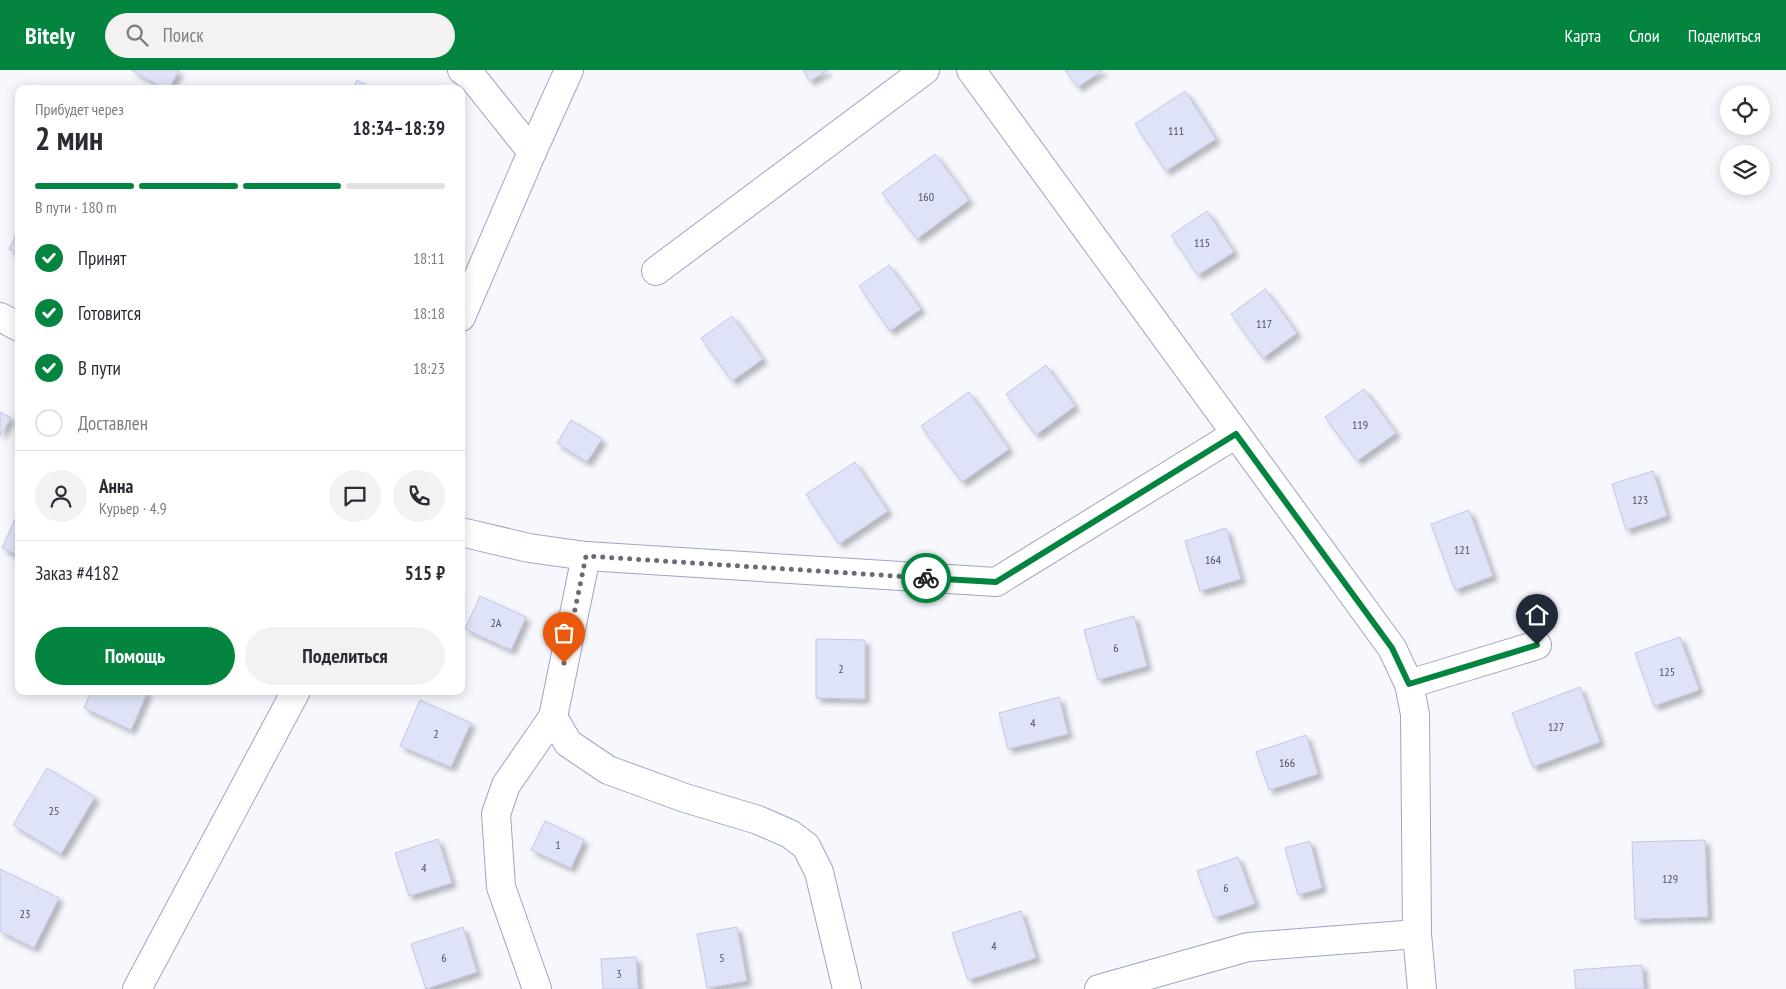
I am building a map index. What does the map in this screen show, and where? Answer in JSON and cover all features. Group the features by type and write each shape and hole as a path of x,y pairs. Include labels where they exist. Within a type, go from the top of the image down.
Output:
{"street":[{"path":"462,70 473,78 532,152"},
{"path":"465,308 569,70"},
{"path":"656,272 925,70"},
{"path":"971,70 1392,648 1409,684 1415,714 1417,934 1422,989"},
{"path":"0,317 15,325"},
{"path":"465,533 529,548 586,556 996,582 1236,434"},
{"path":"537,989 501,887 496,814 506,785 553,717 586,556"},
{"path":"1409,684 1537,645"},
{"path":"137,989 294,695"},
{"path":"553,717 568,743 608,770 685,798 758,820 790,834 806,846 819,872 847,989"},
{"path":"1099,989 1248,947 1417,934"}],"building":[{"path":"131,70 179,70 171,85 158,85"},
{"path":"803,70 828,70 810,81"},
{"path":"1065,70 1103,70 1078,87"},
{"path":"357,80 365,85 354,85"},
{"path":"1185,91 1216,139 1166,171 1135,124"},
{"path":"935,154 969,200 917,239 882,193"},
{"path":"1207,211 1234,252 1198,275 1171,235"},
{"path":"15,237 15,252 9,249"},
{"path":"889,265 921,309 890,331 859,286"},
{"path":"1265,289 1297,333 1263,358 1231,314"},
{"path":"732,316 763,359 732,381 701,338"},
{"path":"1046,365 1075,406 1036,435 1006,394"},
{"path":"1364,389 1396,433 1357,461 1325,417"},
{"path":"969,392 1009,449 962,482 921,426"},
{"path":"0,412 11,418 0,436"},
{"path":"571,420 602,439 587,462 557,443"},
{"path":"855,462 888,511 839,544 806,494"},
{"path":"1653,471 1667,516 1626,530 1612,484"},
{"path":"1469,510 1493,576 1455,590 1431,524"},
{"path":"15,519 15,554 2,548"},
{"path":"1226,528 1241,579 1200,591 1185,541"},
{"path":"480,596 526,617 511,650 465,629"},
{"path":"1134,616 1147,666 1098,680 1084,630"},
{"path":"1680,637 1699,690 1654,706 1635,653"},
{"path":"816,639 865,640 865,699 816,698"},
{"path":"1580,687 1600,742 1533,767 1512,713"},
{"path":"89,695 146,695 131,730 84,708"},
{"path":"1059,697 1068,734 1008,749 999,713"},
{"path":"420,700 471,723 451,767 400,746"},
{"path":"1306,735 1318,774 1269,790 1256,752"},
{"path":"47,768 95,797 61,854 13,825"},
{"path":"545,821 584,840 571,868 531,850"},
{"path":"438,839 452,883 409,896 395,853"},
{"path":"1705,840 1708,917 1635,919 1632,842"},
{"path":"1310,841 1322,888 1298,895 1285,848"},
{"path":"1238,857 1255,904 1214,918 1197,871"},
{"path":"0,869 59,898 34,948 0,931"},
{"path":"1021,911 1036,958 968,980 952,933"},
{"path":"463,927 477,972 426,989 411,944"},
{"path":"737,927 747,981 707,988 697,934"},
{"path":"636,957 638,989 603,989 601,959"},
{"path":"1642,965 1644,989 1576,989 1574,970"}],"way so far":[{"path":"564,663 586,556 926,578"}],"route":[{"path":"926,578 996,582 1236,434 1392,648 1409,684 1537,645"}]}
